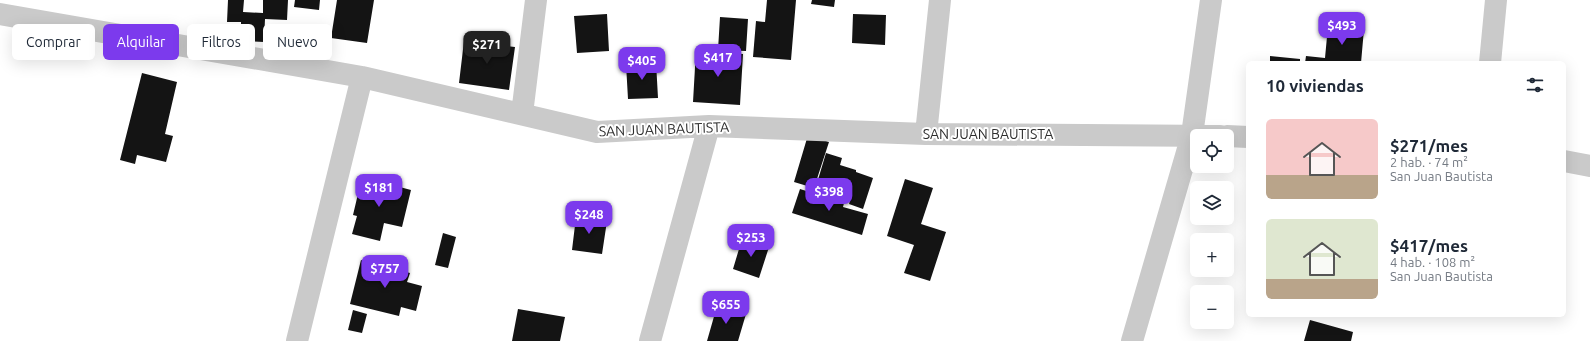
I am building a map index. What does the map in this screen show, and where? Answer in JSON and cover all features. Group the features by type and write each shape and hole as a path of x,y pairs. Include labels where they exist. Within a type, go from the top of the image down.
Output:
{"street":[{"path":"522,114 536,0"},
{"path":"926,134 940,0"},
{"path":"1193,129 1211,0"},
{"path":"1490,61 1496,0"},
{"name":"SAN JUAN BAUTISTA","path":"0,14 362,77 597,132 709,126 926,134 1190,135"},
{"path":"297,341 362,77"},
{"path":"650,341 709,126"},
{"path":"1234,136 1246,137"},
{"path":"1132,341 1190,142"},
{"path":"1566,161 1590,166"}],"building":[{"path":"228,0 244,0 243,12 263,13 263,0 288,0 287,20 265,19 265,24 263,24 263,42 255,42 255,24 227,22"},
{"path":"295,0 320,0 319,10 294,7"},
{"path":"337,0 374,0 367,43 332,38"},
{"path":"767,0 796,0 791,60 753,57 756,21 765,22"},
{"path":"812,0 835,0 834,7 811,4"},
{"path":"607,14 609,51 577,53 574,16"},
{"path":"853,14 886,15 885,45 852,43"},
{"path":"720,17 748,19 746,51 718,50"},
{"path":"1328,26 1364,29 1361,61 1305,61 1306,56 1325,58"},
{"path":"464,41 515,47 509,90 459,83"},
{"path":"696,50 743,54 740,105 693,102"},
{"path":"1270,56 1300,59 1300,61 1270,61"},
{"path":"656,62 658,98 628,99 626,64"},
{"path":"142,73 177,82 165,134 173,136 166,162 137,155 135,164 120,160"},
{"path":"808,135 829,142 814,188 794,182"},
{"path":"826,153 842,158 840,165 856,170 856,172 873,178 863,209 849,204 851,197 834,192 835,189 817,183"},
{"path":"362,177 411,190 402,227 384,223 380,241 352,234 357,216 353,215"},
{"path":"905,179 933,188 921,224 946,232 930,281 904,273 914,245 887,236"},
{"path":"800,189 844,203 843,207 868,214 862,235 792,213"},
{"path":"576,217 607,221 602,254 572,250"},
{"path":"443,233 456,237 448,268 435,265"},
{"path":"742,239 769,247 759,278 733,269"},
{"path":"361,260 410,273 407,282 422,286 416,311 401,307 399,316 350,304"},
{"path":"717,306 746,314 738,341 707,341"},
{"path":"518,309 565,317 560,341 512,341"},
{"path":"353,310 367,314 362,333 348,330"},
{"path":"1310,320 1353,332 1351,341 1304,341"}]}
